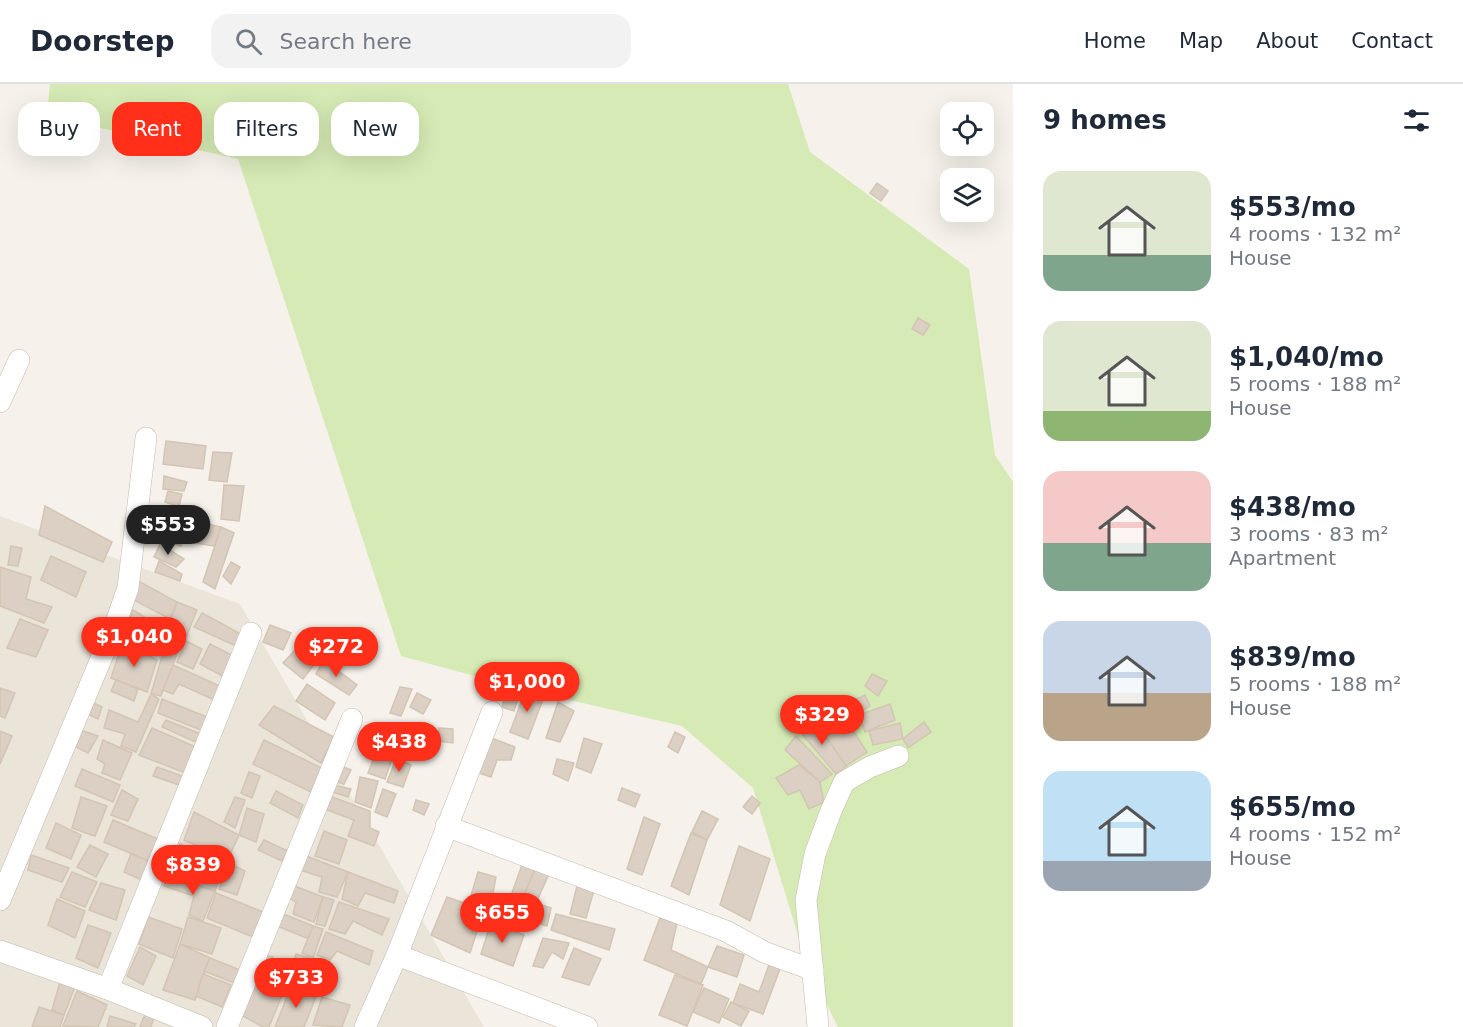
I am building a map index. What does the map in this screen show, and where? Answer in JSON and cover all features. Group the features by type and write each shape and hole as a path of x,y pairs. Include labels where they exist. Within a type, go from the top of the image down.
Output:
{"street":[{"path":"0,402 19,360"},
{"path":"0,900 114,628 128,588 146,438"},
{"path":"108,989 251,633"},
{"path":"365,1027 397,954 492,712"},
{"path":"227,1027 352,719"},
{"path":"818,1027 806,900 815,854 844,782 870,767 898,756"},
{"path":"447,826 726,931 764,952 813,970"},
{"path":"0,951 108,989 202,1027"},
{"path":"397,954 587,1027"}],"shaded area":[{"path":"0,516 240,604 484,1027 0,1027"}],"green space":[{"path":"50,84 788,84 810,152 969,269 995,455 1013,482 1013,1027 838,1027 807,965 753,788 682,726 518,688 401,656 238,159 225,156 319,156 319,102 214,102 214,154 202,151 202,102 112,102 112,131 100,128 100,102 48,102"}],"building":[{"path":"877,183 888,191 881,201 870,193"},
{"path":"918,318 930,325 923,335 912,329"},
{"path":"166,441 206,446 203,469 163,464"},
{"path":"213,452 232,453 227,482 209,480"},
{"path":"164,476 187,482 184,491 163,489"},
{"path":"224,485 244,486 239,521 221,519"},
{"path":"168,491 182,494 179,507 165,502"},
{"path":"45,506 112,542 103,562 39,535"},
{"path":"163,507 191,517 181,546 156,538"},
{"path":"199,522 221,527 214,546 195,543"},
{"path":"221,527 234,533 215,589 203,582"},
{"path":"160,544 184,559 176,567 154,557"},
{"path":"11,546 22,548 18,566 8,565"},
{"path":"51,556 86,572 76,597 41,580"},
{"path":"159,561 182,574 180,581 155,572"},
{"path":"231,562 240,567 231,584 223,576"},
{"path":"0,567 31,577 26,599 52,607 44,623 0,606"},
{"path":"140,582 177,602 170,619 132,599"},
{"path":"177,602 197,610 187,635 169,626"},
{"path":"133,610 166,630 158,649 127,629"},
{"path":"202,613 241,634 236,646 194,627"},
{"path":"20,619 48,630 36,657 7,648"},
{"path":"270,625 291,633 283,650 263,642"},
{"path":"343,634 356,644 341,663 331,654"},
{"path":"123,641 157,660 147,692 111,678"},
{"path":"186,641 202,649 193,669 177,662"},
{"path":"166,643 179,649 161,696 151,694"},
{"path":"210,644 236,657 226,678 200,664"},
{"path":"298,647 316,662 303,679 283,663"},
{"path":"324,660 357,685 349,695 316,674"},
{"path":"173,665 224,688 219,702 179,684 173,694 163,690"},
{"path":"872,674 887,681 878,696 865,686"},
{"path":"116,680 138,689 134,701 111,691"},
{"path":"307,684 335,703 325,720 296,701"},
{"path":"509,685 522,685 514,711 502,707"},
{"path":"400,687 412,689 401,716 390,713"},
{"path":"0,688 15,693 5,718 0,716"},
{"path":"526,689 545,694 528,739 510,732"},
{"path":"417,693 431,700 423,714 410,707"},
{"path":"151,694 159,699 136,752 121,746 125,734 104,728 109,710 138,722"},
{"path":"865,695 870,706 859,712 853,701"},
{"path":"162,699 207,717 201,730 158,713"},
{"path":"91,702 102,707 98,719 88,714"},
{"path":"558,702 574,711 560,742 546,738"},
{"path":"835,703 867,752 846,766 813,718"},
{"path":"890,704 895,720 865,732 859,715"},
{"path":"274,706 334,737 321,763 259,725"},
{"path":"807,719 828,740 846,766 836,774 797,728"},
{"path":"166,720 203,735 200,744 162,727"},
{"path":"924,722 931,732 908,748 903,739"},
{"path":"900,723 903,739 873,745 869,731"},
{"path":"388,726 400,731 393,750 380,745"},
{"path":"152,728 198,748 188,774 139,755"},
{"path":"439,728 453,729 453,743 439,741"},
{"path":"80,730 98,736 88,753 72,745"},
{"path":"0,731 12,736 0,764"},
{"path":"675,732 685,737 678,753 668,747"},
{"path":"403,736 420,741 416,760 398,755"},
{"path":"486,736 515,747 511,760 497,760 491,777 473,771"},
{"path":"796,736 832,774 820,782 785,750"},
{"path":"584,738 602,744 591,773 576,767"},
{"path":"103,740 132,753 120,780 102,773 105,764 97,759"},
{"path":"264,740 326,770 313,793 253,764"},
{"path":"378,747 394,753 385,779 368,773"},
{"path":"396,759 411,765 403,787 387,782"},
{"path":"557,759 574,763 568,781 553,774"},
{"path":"338,765 351,770 344,784 334,781"},
{"path":"799,765 820,782 824,802 809,809 800,790 788,795 776,778"},
{"path":"157,767 185,777 182,786 153,776"},
{"path":"82,769 120,785 113,802 75,786"},
{"path":"249,772 260,776 252,798 241,793"},
{"path":"360,777 378,781 371,808 355,802"},
{"path":"329,784 351,789 348,797 327,790"},
{"path":"622,788 640,795 635,807 618,800"},
{"path":"383,789 396,794 387,817 375,812"},
{"path":"122,790 138,799 128,821 111,815"},
{"path":"276,791 303,805 298,818 270,803"},
{"path":"327,795 370,811 370,828 379,832 374,846 348,836 354,820 322,808"},
{"path":"752,796 760,803 752,814 743,807"},
{"path":"81,797 107,806 95,836 72,828"},
{"path":"235,797 245,800 235,828 224,822"},
{"path":"416,800 429,804 424,815 413,810"},
{"path":"247,808 264,814 256,842 239,835"},
{"path":"702,811 718,819 707,840 692,832"},
{"path":"194,812 239,835 228,859 184,840"},
{"path":"644,817 660,824 642,875 627,869"},
{"path":"113,820 160,840 151,862 104,842"},
{"path":"56,823 81,835 71,859 46,848"},
{"path":"324,831 347,840 339,864 315,856"},
{"path":"691,833 707,840 689,895 671,886"},
{"path":"264,840 288,851 282,861 258,850"},
{"path":"180,844 225,863 215,891 189,882 193,866 175,858"},
{"path":"90,845 108,854 96,877 77,867"},
{"path":"739,846 770,859 750,921 720,905"},
{"path":"131,854 151,862 144,881 124,872"},
{"path":"301,854 348,872 337,897 319,892 322,877 297,869"},
{"path":"31,855 69,868 62,882 28,870"},
{"path":"523,862 536,867 515,915 470,899 478,872 496,877 493,893 509,901"},
{"path":"228,863 245,871 237,895 219,889"},
{"path":"535,870 549,874 536,903 551,908 547,926 515,915"},
{"path":"72,872 97,882 85,907 60,897"},
{"path":"348,872 398,891 394,903 365,893 358,906 342,899"},
{"path":"166,876 215,891 203,921 189,915 194,896 164,886"},
{"path":"578,882 595,887 586,918 570,914"},
{"path":"101,883 125,890 116,920 89,910"},
{"path":"292,885 323,897 314,922 293,914 296,902 289,898"},
{"path":"216,893 263,912 253,937 207,918"},
{"path":"323,897 334,900 325,926 316,924"},
{"path":"447,897 484,910 470,953 431,935"},
{"path":"57,899 85,911 75,938 48,925"},
{"path":"339,902 389,919 382,935 353,921 345,934 329,929"},
{"path":"281,913 313,926 309,939 277,926"},
{"path":"556,914 615,929 609,950 551,930"},
{"path":"148,917 182,929 173,958 139,944"},
{"path":"188,917 221,928 212,954 180,944"},
{"path":"660,918 677,923 671,950 708,967 701,984 644,960"},
{"path":"491,922 524,935 513,966 481,954"},
{"path":"88,925 111,933 98,968 76,958"},
{"path":"313,926 323,929 313,958 302,953"},
{"path":"326,932 373,951 369,965 337,951 330,960 317,955"},
{"path":"543,938 569,943 563,959 552,952 543,968 533,966"},
{"path":"180,944 210,958 195,1000 163,990"},
{"path":"717,946 744,955 737,977 708,967"},
{"path":"140,947 156,956 143,985 127,976"},
{"path":"574,948 601,959 589,985 562,977"},
{"path":"296,954 330,964 319,995 288,984"},
{"path":"263,955 273,957 272,963 291,970 288,984 257,972"},
{"path":"772,957 783,961 763,1014 733,1003 740,984 759,992"},
{"path":"210,958 240,970 234,983 204,971"},
{"path":"203,974 231,985 222,1007 196,996"},
{"path":"255,975 285,988 269,1027 263,1027 241,1015"},
{"path":"675,975 703,985 687,1026 659,1015"},
{"path":"60,982 76,984 64,1015 52,1010"},
{"path":"291,987 316,997 304,1027 275,1027"},
{"path":"704,988 729,999 719,1023 693,1012"},
{"path":"77,991 107,1005 98,1027 63,1026"},
{"path":"322,997 350,1005 342,1027 313,1025"},
{"path":"731,1002 749,1011 741,1026 723,1017"},
{"path":"39,1007 64,1015 60,1027 32,1027"},
{"path":"145,1014 154,1017 151,1027 140,1027"},
{"path":"110,1016 136,1024 134,1027 107,1027"}]}
